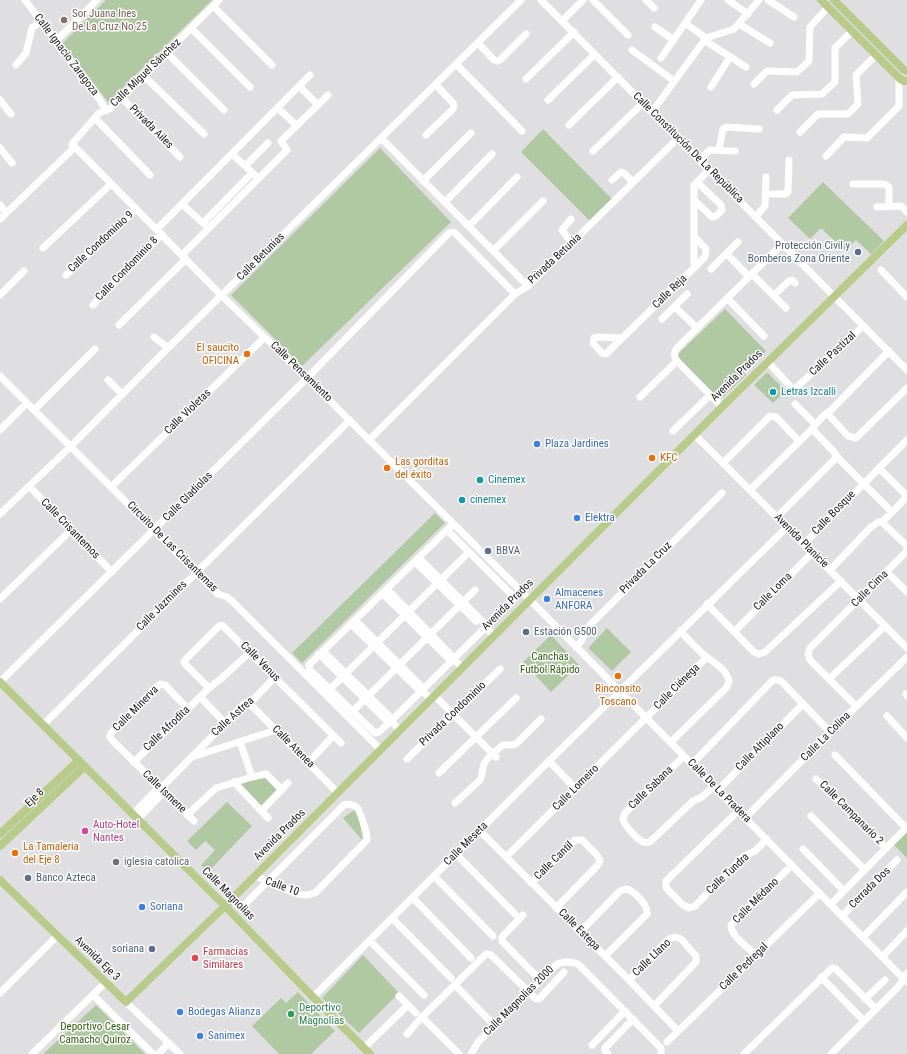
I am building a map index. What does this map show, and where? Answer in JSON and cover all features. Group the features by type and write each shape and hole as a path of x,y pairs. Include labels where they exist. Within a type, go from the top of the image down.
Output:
{"main road":[{"path":"821,0 903,80"},
{"path":"834,0 904,70 907,71"},
{"name":"Avenida Prados","path":"126,1002 338,793 494,635 907,225"},
{"name":"Calle Magnolias","path":"0,682 367,1051"},
{"name":"Eje 8","path":"0,834 79,760"},
{"name":"Eje 8","path":"0,846 85,766"},
{"name":"Avenida Eje 3","path":"0,880 126,1002"}],"street":[{"name":"Calle Ignacio Zaragoza","path":"25,0 100,100 106,111"},
{"path":"56,41 97,0"},
{"name":"Calle Miguel Sánchez","path":"0,219 74,145 99,113 111,108 122,98 143,75 192,29 219,0"},
{"name":"Calle Betunias","path":"0,514 70,447 168,348 521,0"},
{"name":"Calle Constitución De La República","path":"541,0 907,370"},
{"path":"562,21 583,0"},
{"path":"593,0 628,35"},
{"path":"646,0 654,8"},
{"path":"662,58 701,0"},
{"path":"728,0 748,14"},
{"path":"652,112 705,39 734,28 759,0"},
{"path":"768,0 794,17"},
{"path":"213,6 272,65"},
{"path":"754,84 767,71 797,72 809,62 810,27 828,7"},
{"path":"16,65 26,53 32,28 41,21"},
{"path":"685,23 705,39 746,67"},
{"path":"739,24 770,43"},
{"path":"656,27 674,40"},
{"path":"192,29 250,87"},
{"path":"777,110 792,94 822,94 835,82 835,48 852,31"},
{"path":"526,79 574,32"},
{"path":"478,43 494,60 497,61 500,60 526,34"},
{"path":"863,42 870,36"},
{"path":"632,50 674,81"},
{"path":"167,52 224,110"},
{"path":"548,100 595,54"},
{"path":"800,132 818,114 848,114 858,104 856,76 876,55"},
{"path":"711,87 730,57"},
{"path":"456,64 522,131"},
{"path":"143,75 204,134"},
{"name":"Calle Condominio 8","path":"93,305 159,232 182,204 300,87 310,75"},
{"path":"569,125 618,77"},
{"path":"826,156 844,137 867,138 899,106 903,80"},
{"path":"426,135 453,109 454,106 436,85"},
{"path":"300,87 318,105"},
{"path":"119,325 184,257 209,228 287,150 281,141 328,94"},
{"name":"Privada Ailes","path":"122,98 180,157"},
{"path":"0,100 11,114"},
{"path":"593,151 643,102"},
{"path":"278,108 296,125"},
{"path":"95,118 150,175"},
{"path":"719,150 723,129 727,127 759,129"},
{"path":"423,181 471,133"},
{"name":"Privada Betunia","path":"381,138 528,286 678,138"},
{"path":"245,166 268,143"},
{"name":"Calle Pensamiento","path":"74,145 222,296 350,420 530,600"},
{"path":"0,148 12,163"},
{"path":"699,160 709,151 735,151"},
{"path":"232,154 258,178"},
{"path":"445,202 492,154"},
{"path":"766,194 785,194 788,192 789,160"},
{"path":"694,200 712,217 715,217 722,210 721,205 697,182 709,170"},
{"path":"203,223 252,172"},
{"path":"612,180 622,172 633,182"},
{"path":"468,226 517,177"},
{"path":"756,217 765,207 766,177"},
{"name":"Calle Reja","path":"622,338 597,337 594,338 593,341 594,345 605,354 622,338 694,268 694,185 697,182"},
{"path":"43,248 112,184"},
{"path":"853,184 885,184 889,186 890,206"},
{"path":"493,251 543,201"},
{"path":"182,204 209,228"},
{"path":"0,205 6,213"},
{"path":"877,207 901,206 907,212"},
{"name":"Calle Condominio 9","path":"66,275 136,209"},
{"path":"571,219 562,230 572,243"},
{"name":"Calle Gladiolas","path":"0,682 307,378 450,232 455,233 515,294"},
{"path":"694,268 706,254 706,248 695,237"},
{"path":"711,269 738,242"},
{"path":"722,408 676,361 674,356 675,351 782,244"},
{"path":"727,254 774,295 786,308"},
{"path":"881,270 907,297"},
{"path":"0,295 24,271"},
{"path":"774,295 789,280 792,280 795,283"},
{"path":"369,440 515,294 528,286"},
{"path":"662,320 687,294"},
{"path":"727,298 764,336"},
{"path":"675,307 697,328"},
{"name":"Calle Pastizal","path":"768,362 792,387 796,388 863,326"},
{"path":"154,337 168,348"},
{"name":"Calle Violetas","path":"111,487 265,337"},
{"path":"34,410 95,349"},
{"path":"750,490 889,351"},
{"path":"640,397 676,361"},
{"name":"Circuito De Las Crisantemas","path":"0,376 218,594 227,597 232,601 380,749"},
{"path":"108,380 122,394"},
{"path":"827,413 848,436 856,438 907,388"},
{"path":"673,431 710,395"},
{"path":"0,430 26,403"},
{"name":"Calle Bosque","path":"795,404 837,457 863,484 804,544"},
{"path":"722,463 768,418 772,416 776,417 799,441"},
{"name":"Calle Jazmines","path":"43,724 350,420"},
{"name":"Avenida Planicie","path":"695,435 907,648"},
{"path":"892,512 863,484 907,440"},
{"path":"777,517 837,457"},
{"path":"830,570 875,524 882,522 905,499 906,494 879,468"},
{"name":"Calle Crisantemos","path":"29,486 112,572"},
{"name":"Privada La Cruz","path":"576,647 582,640 587,628 722,493"},
{"name":"Calle Cima","path":"829,679 810,660 808,654 810,648 905,554 907,549 905,544 882,522"},
{"path":"447,530 513,596 512,601 391,722 379,732 375,733 329,690 309,668 310,664 453,524"},
{"name":"Calle Meseta","path":"313,997 479,830 787,526"},
{"path":"0,599 71,530"},
{"path":"329,690 469,552"},
{"name":"Calle Loma","path":"734,632 813,552"},
{"path":"417,560 494,635"},
{"path":"887,572 907,592"},
{"path":"707,604 754,652 759,654 765,652 841,581"},
{"path":"352,712 475,590"},
{"path":"385,591 453,660 462,667"},
{"name":"Calle De La Pradera","path":"530,600 882,957 906,978"},
{"path":"353,622 422,690 453,714 495,755"},
{"name":"Calle Venus","path":"209,688 184,662 218,627 221,626 224,627 250,652 341,743"},
{"path":"856,706 829,679 885,626"},
{"path":"671,742 727,687 729,681 727,675 680,631"},
{"name":"Calle Afrodita","path":"134,762 209,688 250,652"},
{"path":"321,652 399,730"},
{"name":"Calle Ciénega","path":"646,718 707,657"},
{"name":"Calle La Colina","path":"745,818 907,657"},
{"name":"Privada Condominio","path":"407,759 500,669"},
{"name":"Calle Astrea","path":"135,817 225,722 256,697 275,677"},
{"path":"692,764 771,682 776,680 782,682 801,700 803,704 830,732"},
{"name":"Calle Minerva","path":"134,762 111,739 110,734 159,685 165,685 188,708"},
{"path":"200,697 225,722"},
{"path":"439,773 516,698"},
{"name":"Calle Atenea","path":"248,702 338,793"},
{"name":"Calle Altiplano","path":"716,788 803,704"},
{"path":"887,716 907,738"},
{"name":"Calle Lomeiro","path":"506,858 646,718"},
{"path":"455,803 480,780 484,763 495,755 503,745 517,743 541,719"},
{"name":"Calle Astrea","path":"192,757 276,730"},
{"path":"308,763 334,736"},
{"path":"240,742 252,777"},
{"path":"831,904 864,869 907,828 835,755"},
{"name":"Calle Sabana","path":"684,756 626,813 623,819 630,830 643,842 650,842 693,801 716,788"},
{"path":"549,761 575,788"},
{"name":"Calle Ismene","path":"134,762 162,788 187,815 215,789 252,777 266,774 282,790"},
{"name":"Calle Campanario 2","path":"816,779 886,848"},
{"path":"234,782 268,818"},
{"path":"262,810 288,783"},
{"name":"Calle 10","path":"255,875 261,880 299,894 311,894 316,892 366,842 367,835 357,809 349,804 344,805 268,882"},
{"name":"Calle Tundra","path":"738,811 668,878 665,884 668,890 683,905 689,908 695,906 744,856 755,851 767,839"},
{"path":"187,815 194,821"},
{"path":"811,816 864,869"},
{"name":"Calle Estepa","path":"479,830 678,1031"},
{"name":"Calle Cantil","path":"532,883 575,840 582,840 597,855 600,861 597,866 556,908"},
{"path":"803,850 843,890"},
{"path":"456,854 515,914"},
{"name":"Cerrada Dos","path":"842,916 897,860"},
{"name":"Calle Médano","path":"756,955 733,934 731,925 792,865"},
{"path":"434,876 493,936"},
{"path":"242,907 268,882"},
{"path":"580,932 620,891 626,889 632,891 645,905 647,914 605,956"},
{"path":"863,937 907,892"},
{"name":"Calle Pedregal","path":"667,1042 820,893"},
{"path":"413,898 471,958"},
{"path":"523,915 502,937 502,941 540,980"},
{"path":"392,918 451,978"},
{"path":"882,957 907,931"},
{"path":"0,993 58,936"},
{"name":"Calle Llano","path":"629,980 669,939 675,937 681,939 696,956 696,962 654,1006"},
{"path":"370,940 424,995"},
{"path":"408,1034 419,1015 455,985 485,954 491,954 535,999 538,999 564,972"},
{"name":"Calle Magnolias 2000","path":"472,1054 478,1042 494,1025 558,963 577,963 633,1019 661,1051"},
{"path":"744,1054 830,968 835,968 876,1009"},
{"path":"821,977 864,1021"},
{"path":"831,1054 900,986 906,978"},
{"path":"865,999 885,980"},
{"path":"32,1054 106,982"},
{"path":"455,985 494,1025"},
{"path":"93,995 153,1054"},
{"path":"399,996 459,1054"},
{"name":"Avenida Eje 3","path":"126,1002 180,1054"},
{"path":"367,1051 408,1005"},
{"path":"592,1045 625,1011"},
{"path":"608,1054 605,1049 633,1019"},
{"path":"158,1054 169,1043"}],"green space":[{"path":"106,0 212,0 108,102 63,43"},
{"path":"543,129 613,200 591,222 521,152"},
{"path":"380,148 451,222 302,366 231,295"},
{"path":"823,182 884,241 871,254 856,240 845,251 821,228 810,239 788,218"},
{"path":"725,309 766,351 743,372 746,375 722,398 717,398 678,359 679,353"},
{"path":"767,372 786,391 773,403 754,385"},
{"path":"435,513 445,523 302,663 292,653"},
{"path":"607,628 631,652 612,671 588,648"},
{"name":"Canchas Futbol Rápido","path":"551,635 579,665 551,692 523,662"},
{"path":"265,771 282,788 262,810 234,785"},
{"path":"227,802 252,826 208,872 201,865 215,850 205,841 196,850 187,841"},
{"path":"357,808 363,841 343,818"},
{"path":"907,832 907,858 894,845"},
{"path":"363,955 399,993 359,1033 322,998"},
{"name":"Deportivo Magnolias","path":"298,992 335,1031 311,1054 279,1054 252,1026 281,998 286,1003"},
{"name":"Deportivo Cesar Camacho Quiroz","path":"96,1005 145,1054 43,1054"}],"place":[{"name":"Sor Juana Ines De La Cruz No 25","path":"64,20"},
{"name":"Protección Civil y Bomberos Zona Oriente","path":"858,252"},
{"name":"El saucito OFICINA","path":"247,354"},
{"name":"Letras Izcalli","path":"773,392"},
{"name":"Plaza Jardines","path":"537,444"},
{"name":"KFC","path":"652,458"},
{"name":"Las gorditas del éxito","path":"387,468"},
{"name":"Cinemex","path":"480,480"},
{"name":"cinemex","path":"462,500"},
{"name":"Elektra","path":"577,518"},
{"name":"BBVA","path":"488,551"},
{"name":"Almacenes ANFORA","path":"547,599"},
{"name":"Estación G500","path":"526,632"},
{"name":"Rinconsito Toscano","path":"618,676"},
{"name":"Auto-Hotel Nantes","path":"85,831"},
{"name":"La Tamaleria del Eje 8","path":"15,853"},
{"name":"iglesia catolica","path":"116,862"},
{"name":"Banco Azteca","path":"28,878"},
{"name":"Soriana","path":"142,907"},
{"name":"soriana","path":"152,949"},
{"name":"Farmacias Similares","path":"195,958"},
{"name":"Bodegas Alianza","path":"180,1012"},
{"name":"Deportivo Magnolias","path":"291,1014"},
{"name":"Sanimex","path":"200,1036"}]}
